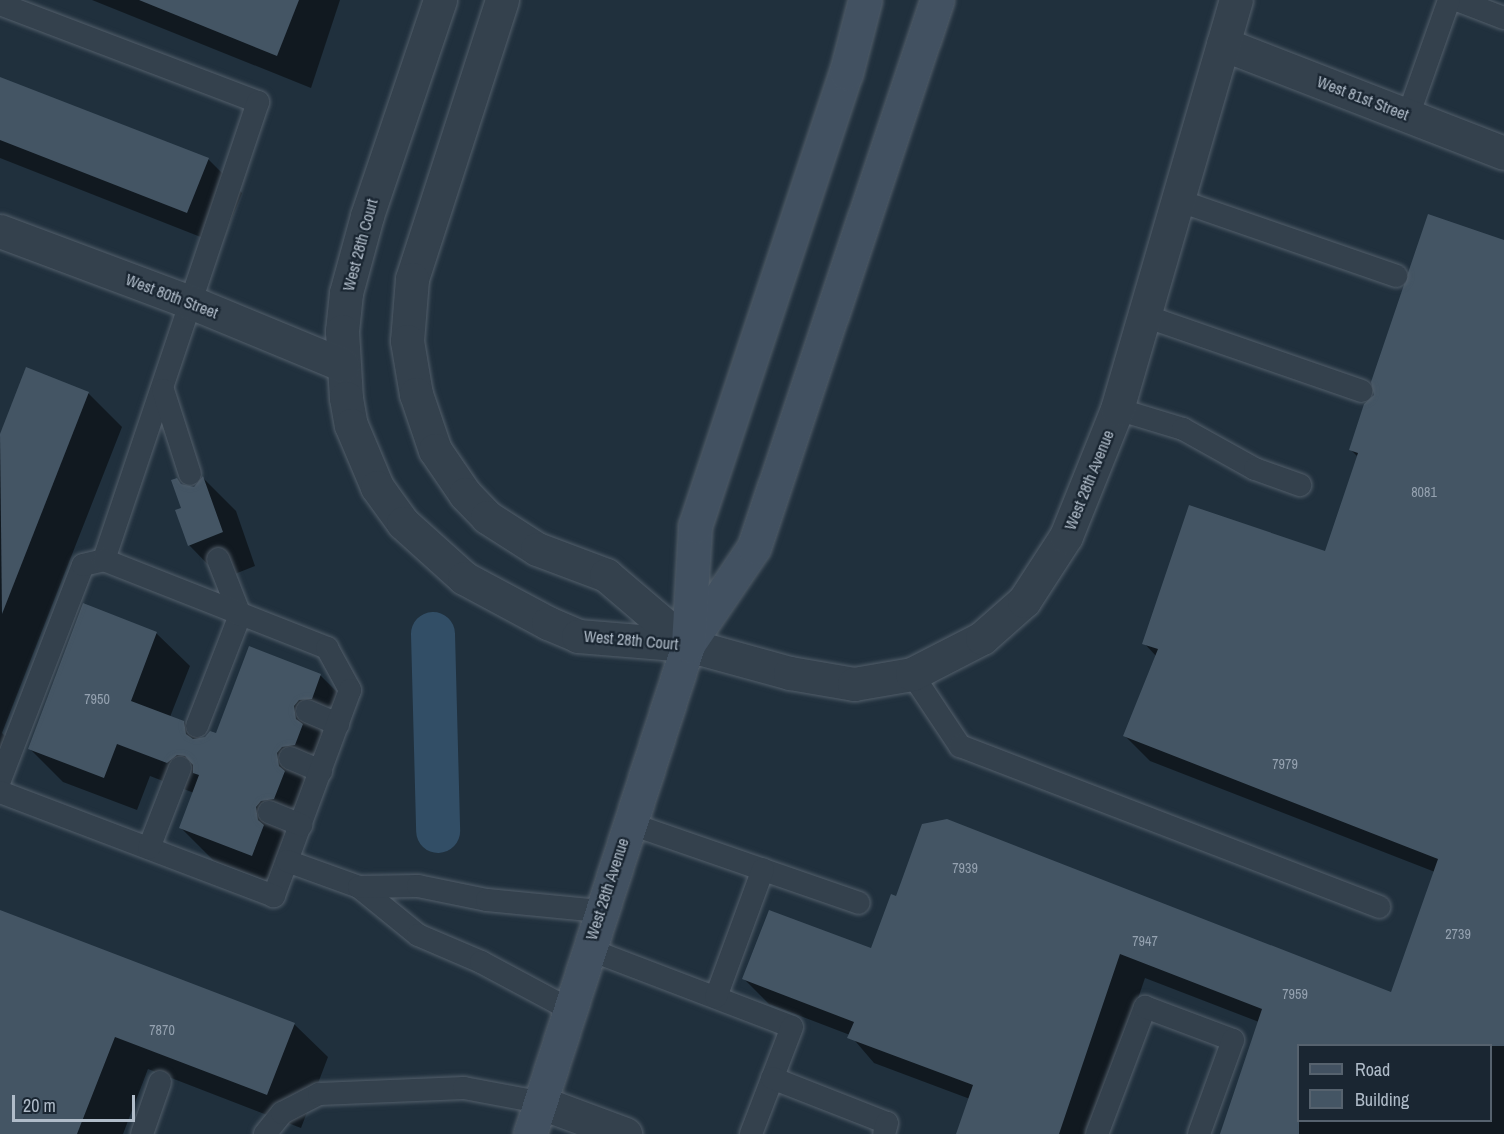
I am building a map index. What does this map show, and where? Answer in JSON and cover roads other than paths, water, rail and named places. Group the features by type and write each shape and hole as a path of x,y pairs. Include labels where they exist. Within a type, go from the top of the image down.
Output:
{"main road":[{"name":"West 28th Avenue","path":"688,645 695,526 846,73 865,0"},
{"name":"West 28th Avenue","path":"530,1134 599,911 688,645 753,547 937,0"}],"street":[{"name":"West 28th Court","path":"440,0 354,256 342,331 342,365 351,424 377,487 403,523 464,578 503,603 578,636 688,645"},
{"name":"West 28th Court","path":"502,0 412,279 407,341 416,394 435,450 465,494 487,518 527,545 606,575 688,645"},
{"name":"West 28th Avenue","path":"688,645 836,682 869,684 912,674 982,638 1024,601 1066,536 1117,409 1236,0"},
{"name":"West 81st Street","path":"1223,44 1504,153"},
{"name":"West 80th Street","path":"1,236 193,303 342,365"},
{"path":"539,1102 625,1134"}],"lane":[{"path":"1408,116 1449,0"},
{"path":"1456,0 1504,18"},
{"path":"0,4 258,102 193,303 104,560"},
{"path":"1177,200 1396,276"},
{"path":"1145,316 1361,392"},
{"path":"163,390 190,474"},
{"path":"1117,409 1183,429 1255,469 1300,485"},
{"path":"204,726 225,680 240,615 218,559"},
{"path":"0,780 83,565 104,560 327,648 350,690 274,896 0,792"},
{"path":"912,674 960,746 1379,907"},
{"path":"307,711 338,724"},
{"path":"290,758 321,771"},
{"path":"149,848 184,776"},
{"path":"269,812 301,825"},
{"path":"628,823 859,903"},
{"path":"287,861 359,887 418,935 481,962 569,1009"},
{"path":"716,997 763,869"},
{"path":"359,887 418,886 487,900 599,911"},
{"path":"588,948 792,1027 751,1134"},
{"path":"1096,1134 1145,1007 1233,1040 1199,1134"},
{"path":"772,1078 887,1123 884,1134"},
{"path":"142,1134 160,1082"},
{"path":"264,1134 282,1113 319,1094 464,1088 539,1102"}],"waterway":[{"path":"433,634 438,831"}]}
